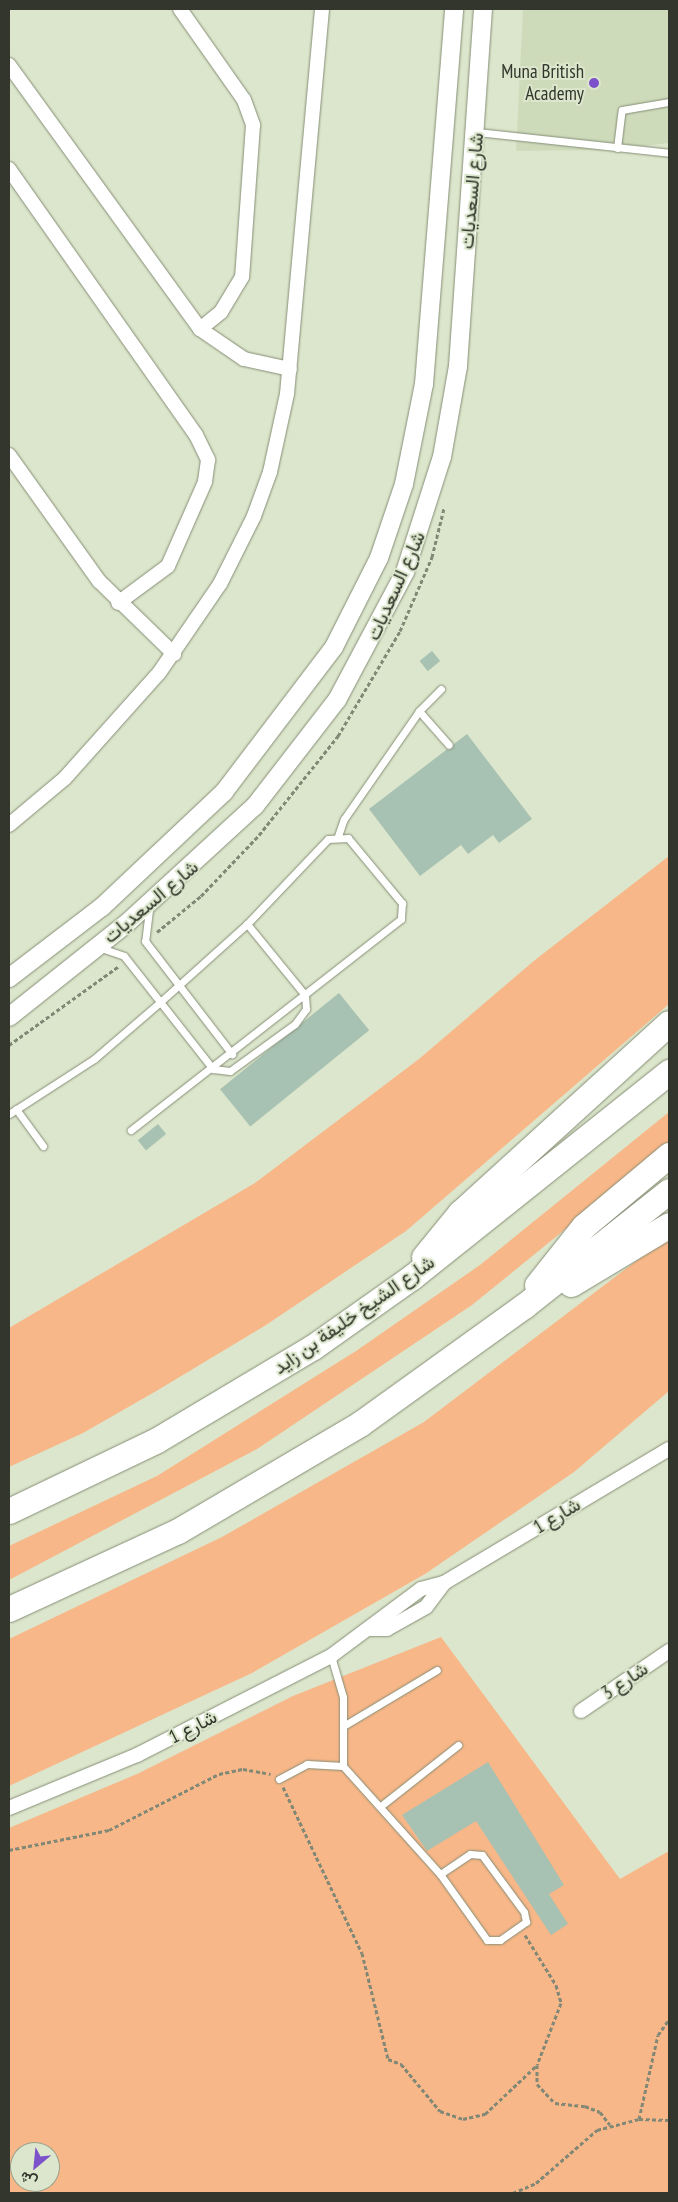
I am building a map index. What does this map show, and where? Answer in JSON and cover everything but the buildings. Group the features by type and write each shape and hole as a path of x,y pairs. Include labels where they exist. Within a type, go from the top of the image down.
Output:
{"highway":[{"path":"412,1277 460,1213 669,1023"},
{"name":"شارع الشيخ خليفة بن زايد","path":"9,1511 210,1410 313,1347 412,1277 669,1072"},
{"path":"524,1306 584,1226 669,1155"},
{"path":"9,1609 152,1544 294,1466 377,1412 524,1306 669,1191"},
{"path":"524,1306 575,1282 669,1224"}],"street":[{"path":"180,9 244,100 253,125 242,277 226,307 200,329"},
{"path":"10,822 81,761 174,654 220,584 254,516 277,444 290,369 322,9"},
{"name":"شارع السعديات","path":"9,978 102,907 224,792 334,647 379,558 404,484 424,384 454,9"},
{"name":"شارع السعديات","path":"9,1017 152,901 255,806 300,752 361,662 405,572 430,501 451,414 477,132 483,9"},
{"path":"9,65 200,329 244,359 290,369"},
{"path":"9,169 196,434 208,460 205,482 168,566 118,604"},
{"path":"9,455 118,604 174,654"},
{"name":"شارع 1","path":"9,1808 137,1755 331,1656 370,1629 421,1589 444,1583 669,1449"},
{"name":"شارع 3","path":"581,1711 669,1651"}],"lane":[{"path":"617,148 622,110 669,102"},
{"path":"477,132 669,153"},
{"path":"9,1114 94,1059 247,924 324,843 338,836 344,818 419,711 440,689"},
{"path":"419,711 449,745"},
{"path":"130,1130 232,1054 404,913 400,899 352,842 338,836"},
{"path":"152,901 145,941 177,987 232,1054"},
{"path":"213,1069 235,1069 295,1024 306,1009 305,996 247,924"},
{"path":"95,948 124,956 159,1003 213,1069"},
{"path":"16,1109 42,1146"},
{"path":"331,1656 343,1698 345,1725 343,1766"},
{"path":"345,1725 437,1670"},
{"path":"382,1805 458,1745"},
{"path":"279,1779 307,1764 343,1766 382,1805 440,1874 487,1940 500,1940 520,1927 526,1915 482,1855 470,1854 440,1874"}],"path":[{"path":"9,1045 120,963"},
{"path":"9,1850 109,1830 219,1774 243,1769 279,1779 362,1953 388,2059 402,2064 440,2111 463,2119 485,2114 537,2065"},
{"path":"520,1927 556,1985 561,2003 537,2065 537,2084 545,2095 555,2103 600,2112 610,2125"},
{"path":"639,2120 658,2035 669,2019"},
{"path":"512,2193 536,2183 572,2149 610,2125 639,2120 669,2120"}],"shaded area":[{"name":"Muna British Academy","path":"523,9 669,9 669,143 607,150 516,151"},
{"path":"669,856 669,1004 406,1231 266,1325 158,1390 83,1433 9,1467 9,1328 255,1183 419,1059 535,960"},
{"path":"669,1112 669,1145 472,1305 257,1449 9,1580 9,1546 157,1476 356,1351 480,1265"},
{"path":"669,1236 669,1391 574,1472 425,1574 252,1673 9,1786 9,1639 222,1537 424,1422"},
{"path":"441,1637 620,1879 669,1851 669,2193 9,2193 9,1828 137,1774 293,1696"}],"place":[{"name":"Muna British Academy","path":"594,83"}]}
